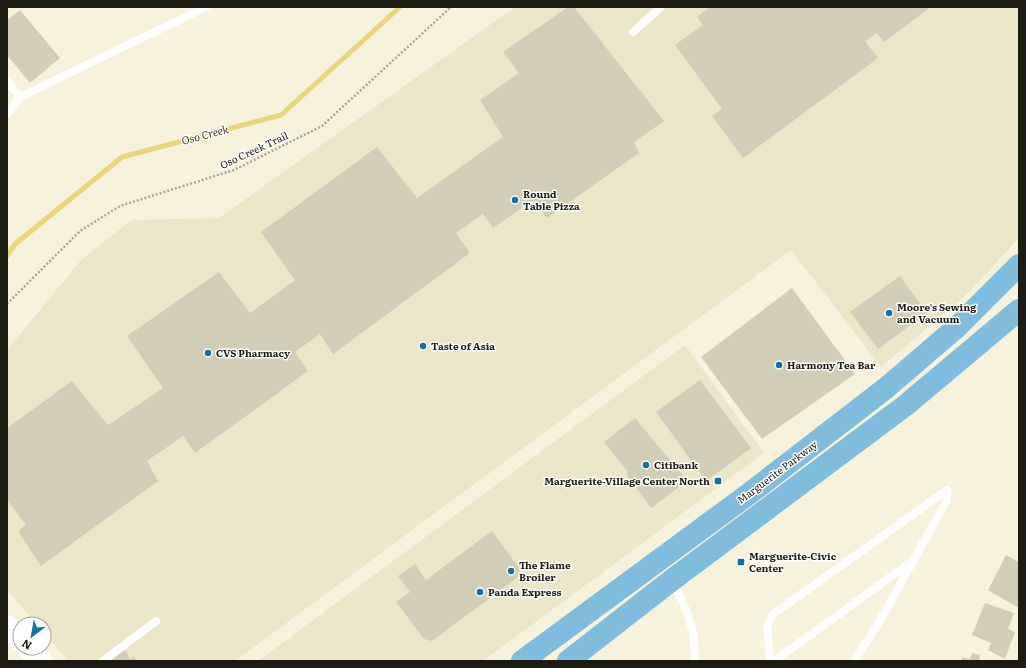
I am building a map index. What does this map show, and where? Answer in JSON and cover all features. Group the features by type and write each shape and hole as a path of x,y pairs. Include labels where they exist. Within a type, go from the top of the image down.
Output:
{"main road":[{"name":"Marguerite Parkway","path":"522,661 750,493 886,388 956,328 1019,265"},
{"path":"568,661 672,580 906,405 1019,310"}],"lane":[{"path":"7,114 20,97 206,7"},
{"path":"633,32 661,7"},
{"path":"7,81 20,97"},
{"path":"770,661 767,628 772,615 946,490 947,500 877,626 854,661"},
{"path":"774,661 913,561"},
{"path":"672,580 690,617 695,637 695,661"},
{"path":"103,661 156,621"}],"path":[{"name":"Oso Creek Trail","path":"7,304 80,231 120,206 234,170 322,126 451,7"}],"shaded area":[{"path":"515,7 1019,7 1019,238 965,296 881,367 791,250 235,661 68,661 52,642 52,616 30,616 7,590 7,350 82,259 132,220 219,218"},
{"path":"685,345 764,453 483,661 258,661"}],"building":[{"path":"568,7 574,7 664,121 634,142 639,153 547,218 533,200 493,228 483,214 456,233 470,253 333,354 320,334 295,352 308,371 195,453 183,436 147,461 158,481 41,566 18,531 26,525 7,500 7,428 72,381 108,425 163,388 127,336 219,272 250,313 295,280 261,232 377,147 417,198 503,137 480,100 519,73 503,52"},
{"path":"710,7 931,7 884,42 877,33 865,41 878,58 743,158 712,116 722,109 675,45 703,25 697,17"},
{"path":"20,10 60,58 30,83 7,55 7,20"},
{"path":"900,276 927,313 878,349 850,312"},
{"name":"Harmony Tea Bar","path":"792,288 855,374 762,439 701,357"},
{"path":"700,380 751,448 706,481 656,412"},
{"path":"635,418 687,481 651,508 626,474 628,472 604,442"},
{"path":"492,531 520,569 518,577 432,641 424,639 396,602 410,592 398,576 415,564 426,580"},
{"path":"1006,555 1019,562 1019,608 988,590"},
{"path":"985,603 1014,613 1008,629 1015,632 1005,659 988,650 991,643 972,635"},
{"path":"125,650 130,659 134,656 138,661 110,661"},
{"path":"972,653 980,655 979,661 961,661 962,657 970,659"}],"waterway":[{"name":"Oso Creek","path":"7,256 15,244 122,157 281,115 400,7"}],"place":[{"name":"Round Table Pizza","path":"515,200"},
{"name":"Moore's Sewing and Vacuum","path":"889,313"},
{"name":"Taste of Asia","path":"423,346"},
{"name":"CVS Pharmacy","path":"208,353"},
{"name":"Harmony Tea Bar","path":"779,365"},
{"name":"Citibank","path":"646,465"},
{"name":"Marguerite-Village Center North","path":"718,481"},
{"name":"Marguerite-Civic Center","path":"741,562"},
{"name":"The Flame Broiler","path":"511,571"},
{"name":"Panda Express","path":"480,592"}]}
